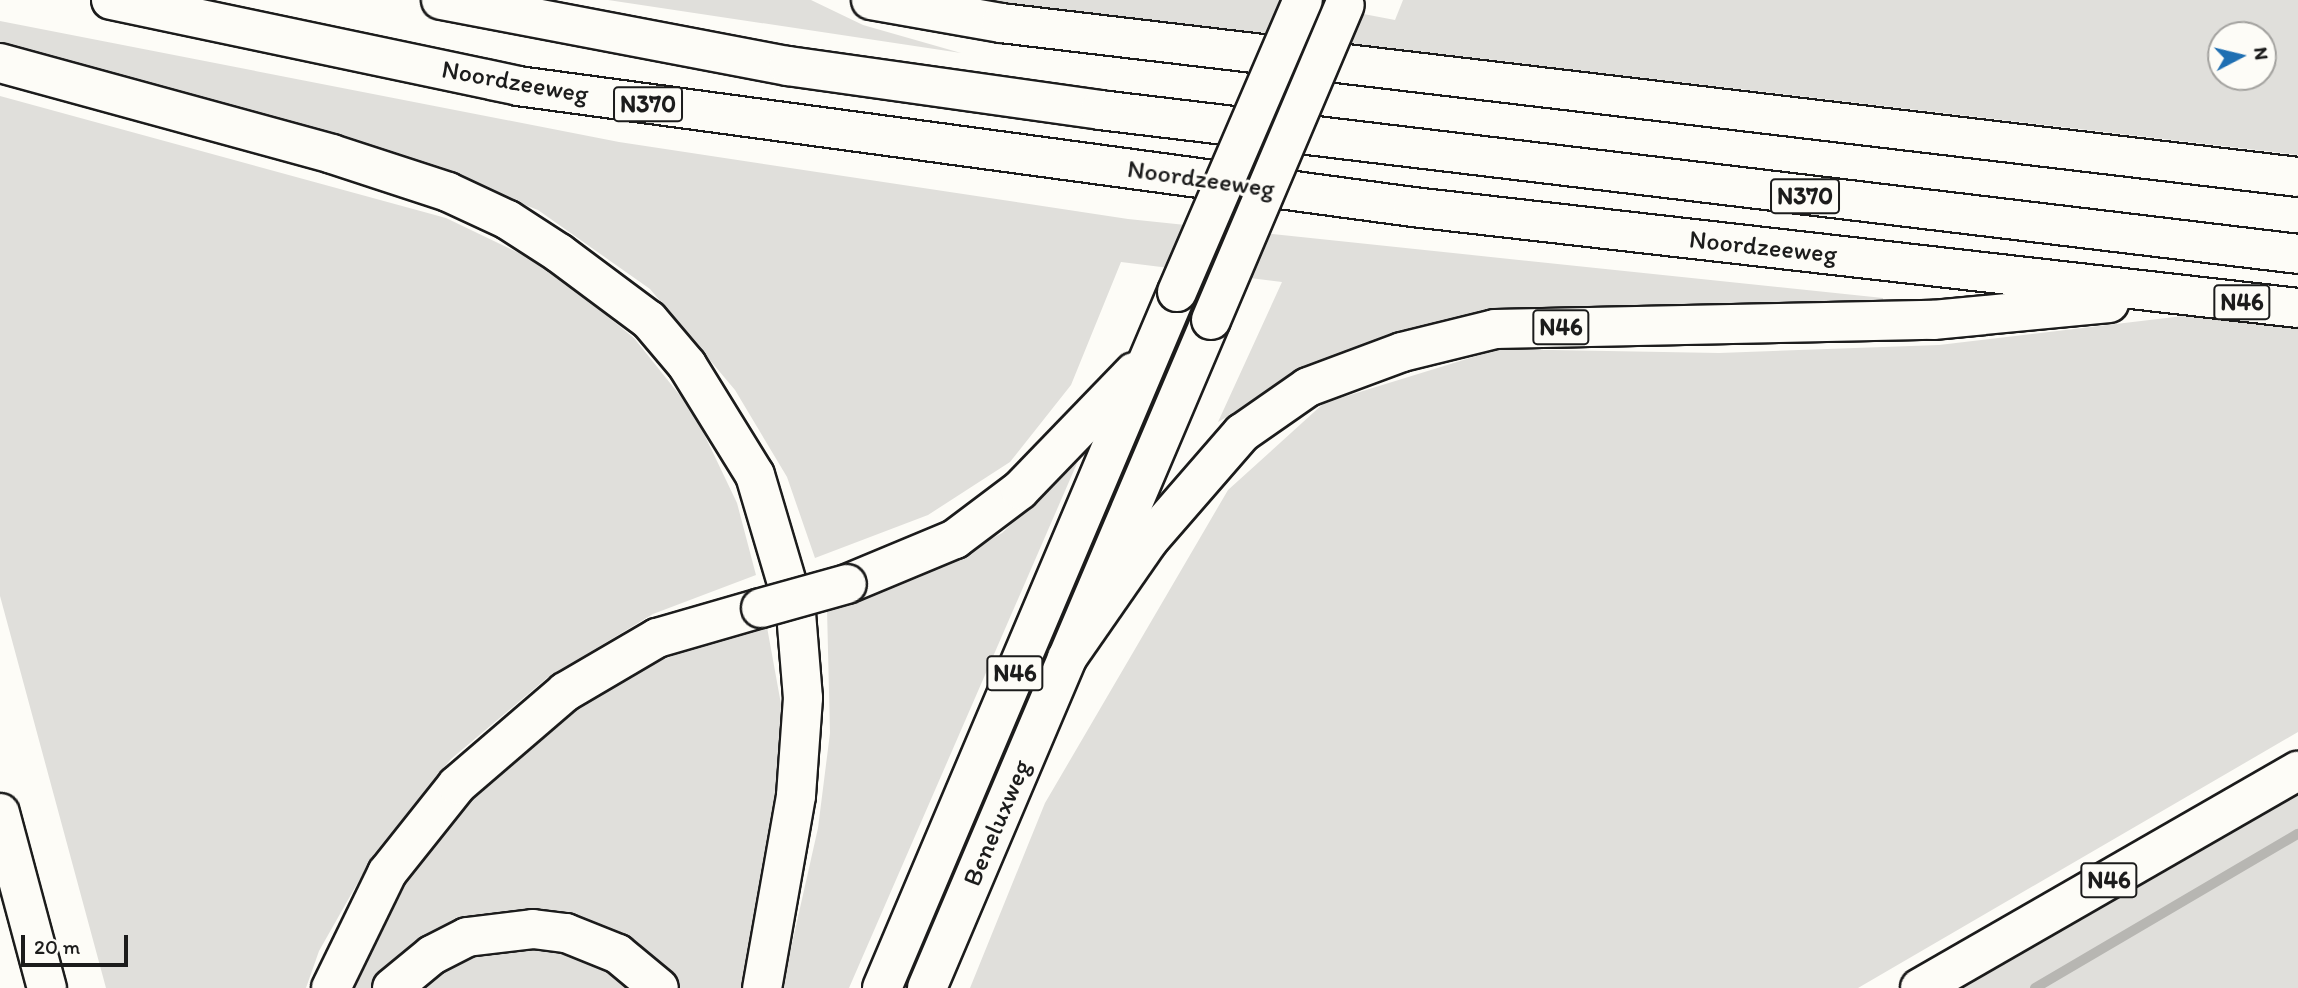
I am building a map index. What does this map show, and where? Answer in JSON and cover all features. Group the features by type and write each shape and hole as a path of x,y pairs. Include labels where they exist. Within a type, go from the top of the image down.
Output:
{"main road":[{"name":"Noordzeeweg","path":"111,0 518,86 1413,207 2298,308"},
{"name":"Noordzeeweg","path":"441,0 788,66 1100,110 2298,254"},
{"path":"870,0 1001,23 2298,177"},
{"name":"N46","path":"882,988 1147,358 1303,0"},
{"name":"N46","path":"1067,658 1346,2"},
{"path":"0,63 332,154 448,192 508,220 559,253 649,320 687,365 755,475 796,613 803,698 796,796 762,988"},
{"name":"N46","path":"1067,658 1149,540 1242,433 1308,387 1402,352 1495,329 1933,320 2187,295"},
{"name":"N46","path":"331,988 387,873 457,785 565,692 657,638 847,584 955,539 1020,490 1147,358"},
{"name":"Beneluxweg","path":"927,988 1067,658"},
{"name":"N46","path":"1920,988 2298,771"},
{"path":"0,813 5,849 47,988"},
{"path":"392,988 432,955 467,937 534,929 566,933 618,954 659,988"}],"shaded area":[{"path":"608,0 811,0 863,25 961,53"},
{"path":"985,0 1290,0 1395,20 1403,0 2298,0 2298,155"},
{"path":"0,21 619,142 1128,219 1883,298 1883,307 1493,308 1393,335 1293,378 1218,422 1282,282 1121,262 1071,385 1010,462 928,515 815,558 787,477 735,390 650,289 538,210 379,149 0,47"},
{"path":"0,96 446,218 546,266 634,338 694,413 737,503 756,575 653,614 547,678 451,759 374,854 319,951 306,988 106,988 0,596"},
{"path":"2183,316 2298,328 2298,732 1858,988 970,988 1045,803 1228,490 1324,403 1499,349 1719,353 1939,345"},
{"path":"1078,461 849,988 782,988 818,828 830,733 827,609 918,578 1002,533"},
{"path":"767,627 781,704 780,798 743,988 673,988 639,946 577,921 424,941 372,988 347,988 377,920 447,815 535,729 614,680 699,645"},
{"path":"2298,793 2298,988 1961,988 2260,814"},
{"path":"509,943 564,950 599,965 628,988 414,988 455,958"}],"waterway":[{"path":"2035,988 2298,834"}]}
